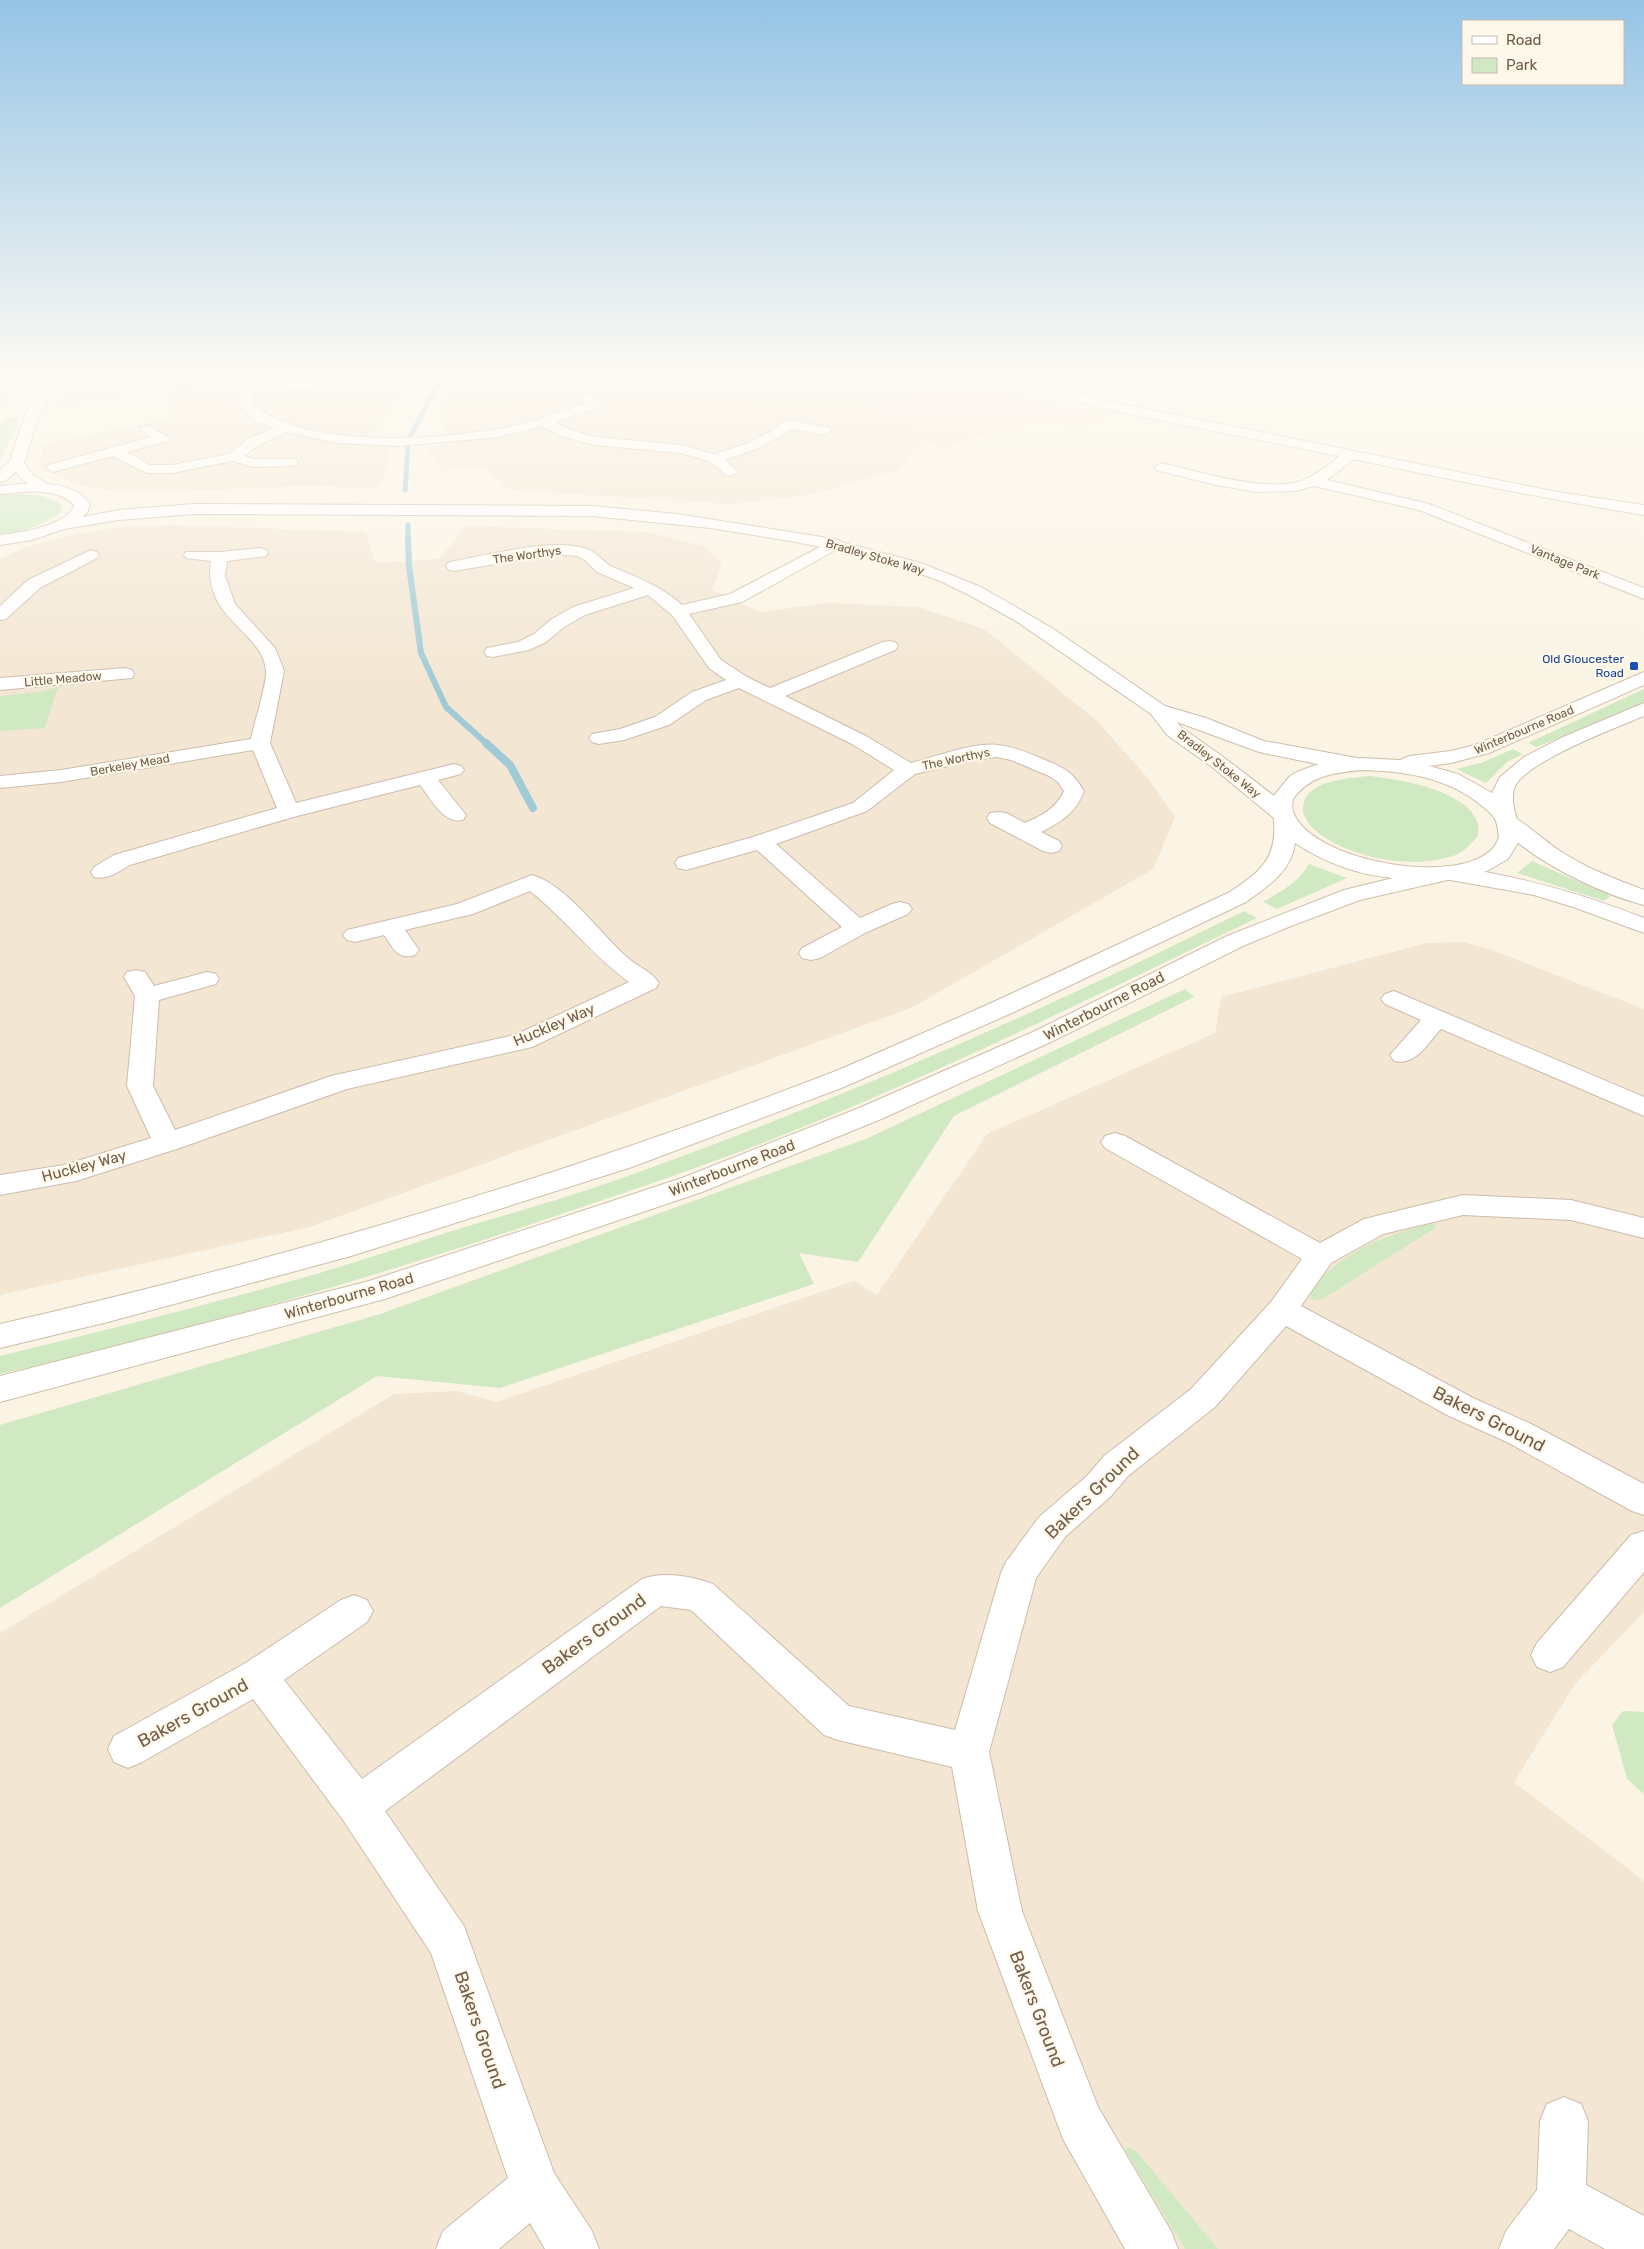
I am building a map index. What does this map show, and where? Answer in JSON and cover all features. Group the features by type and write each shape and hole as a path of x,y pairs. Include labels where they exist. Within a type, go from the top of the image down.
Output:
{"street":[{"path":"34,481 49,489"},
{"name":"Vantage Park","path":"1226,481 1271,487 1294,486 1312,482 1424,507 1504,537 1644,594"},
{"path":"1481,481 1644,510"},
{"path":"0,490 49,489"},
{"name":"Bradley Stoke Way","path":"49,489 104,499 194,509"},
{"path":"0,545 61,525 80,511 82,504 78,498 70,494"},
{"name":"Bradley Stoke Way","path":"61,525 119,515 194,509 528,510 640,513 835,544 929,572 974,591 1018,615 1158,710 1174,730 1284,817 1297,834 1310,844 1343,860 1390,872 1442,874"},
{"path":"0,540 25,536"},
{"path":"678,611 736,598 835,544"},
{"name":"The Worthys","path":"454,566 564,549 581,552 591,557 603,569 650,589 664,598 678,611 715,664 740,681 859,740 908,770"},
{"path":"192,555 220,557 260,552"},
{"path":"0,615 34,584 91,554"},
{"path":"220,557 217,576 227,606 269,652 275,671 260,743 289,811"},
{"path":"493,652 523,646 540,638 558,623 579,610 650,589"},
{"path":"849,646 868,655"},
{"path":"768,696 889,646"},
{"name":"Little Meadow","path":"0,684 125,674"},
{"name":"Winterbourne Road","path":"1364,764 1428,761 1469,754 1644,678"},
{"path":"599,738 624,734 662,721 699,696 740,681"},
{"name":"Winterbourne Road","path":"0,1389 374,1291 692,1185 869,1114 1018,1048 1259,931 1352,896 1478,866 1500,854 1510,838 1502,801 1503,788 1508,780 1526,763 1644,709"},
{"name":"Bradley Stoke Way","path":"1158,710 1199,722 1259,746 1304,756 1364,764"},
{"name":"Berkeley Mead","path":"0,782 61,776 260,743"},
{"name":"The Worthys","path":"686,863 761,842 860,807 908,770 972,754 997,751 1018,756 1066,778 1074,791 1071,804 1062,813 1024,832"},
{"path":"0,1336 108,1311 351,1246 622,1160 835,1081 1005,1007 1238,897 1267,875 1279,862 1287,837 1282,799 1290,785 1308,774 1332,767 1364,764 1401,766 1434,773 1463,784 1488,799 1520,834 1557,858 1596,879 1644,898"},
{"path":"110,861 289,811 454,770"},
{"path":"425,777 455,815"},
{"path":"998,818 1051,846"},
{"path":"761,842 856,928"},
{"path":"1442,874 1489,878 1544,890 1574,899 1644,926"},
{"name":"Huckley Way","path":"0,1185 66,1174 167,1143 340,1082 523,1041 647,983 620,964 561,904 532,882 465,909 355,935"},
{"path":"811,953 856,928 900,909"},
{"path":"390,927 407,950"},
{"path":"167,1143 140,1086 141,986 207,979"},
{"path":"1394,999 1644,1107"},
{"path":"1403,1054 1437,1018"},
{"path":"1115,1142 1320,1256"},
{"name":"Bakers Ground","path":"1153,2249 1080,2122 1000,1911 969,1752 1019,1573 1052,1527 1099,1486 1116,1466 1203,1398 1282,1310 1320,1256 1374,1226 1463,1205 1571,1210 1644,1228"},
{"name":"Bakers Ground","path":"1282,1310 1461,1407 1519,1433 1644,1501"},
{"path":"1550,1656 1644,1546"},
{"name":"Bakers Ground","path":"358,1806 655,1590 700,1595 838,1722 969,1752"},
{"name":"Bakers Ground","path":"128,1749 258,1676 354,1611"},
{"name":"Bakers Ground","path":"258,1676 358,1806 449,1941 535,2187 574,2249"},
{"path":"1524,2249 1561,2198 1564,2121"},
{"path":"461,2249 535,2187"},
{"path":"1561,2198 1644,2243"}],"shaded area":[{"path":"70,481 381,481 375,487 345,489 324,485 168,492 111,491 82,486"},
{"path":"500,481 859,481 809,495 730,504 510,490"},
{"path":"172,525 366,532 375,563 439,559 466,526 647,532 703,546 722,563 712,590 760,612 829,603 918,607 984,629 1097,721 1147,777 1175,817 1153,869 911,1008 310,1227 0,1295 0,559 27,547 66,536 113,528"},
{"path":"1463,942 1489,949 1644,1009 1644,1612 1575,1684 1514,1782 1644,1881 1644,2249 0,2249 0,1633 394,1394 457,1391 496,1402 854,1281 877,1295 987,1134 1215,1033 1221,997 1427,943"}],"green space":[{"path":"12,494 49,498 61,504 61,512 32,528 0,535 0,495"},
{"path":"58,687 45,728 0,731 0,696 40,692"},
{"path":"1644,689 1644,702 1537,747 1528,743"},
{"path":"1513,749 1523,754 1507,762 1486,783 1456,769 1481,763"},
{"path":"1369,776 1431,788 1447,795 1472,812 1478,824 1478,836 1466,849 1458,854 1423,862 1404,862 1365,855 1347,849 1330,841 1308,823 1303,813 1303,805 1304,800 1311,791 1326,783"},
{"path":"1532,861 1611,896 1604,901 1517,873"},
{"path":"1309,864 1347,878 1277,909 1263,902 1295,881"},
{"path":"1244,911 1257,918 972,1054 856,1105 743,1151 505,1233 362,1278 218,1320 0,1374 0,1356 119,1327 316,1274 608,1183 689,1153 930,1057 1088,986"},
{"path":"1185,989 1194,997 954,1116 858,1262 799,1253 814,1284 500,1388 377,1376 0,1608 0,1425 380,1314 868,1138"},
{"path":"1434,1223 1435,1228 1321,1300 1311,1300 1311,1289 1316,1282 1343,1260 1370,1244 1400,1232"},
{"path":"1623,1711 1644,1712 1644,1794 1627,1779 1612,1725"},
{"path":"1128,2147 1137,2152 1218,2249 1185,2249 1125,2150"}],"waterway":[{"path":"405,490 406,481"},
{"path":"408,525 408,538"},
{"path":"408,538 409,566 421,653 446,707 487,744"},
{"path":"486,743 510,765 533,808"}],"place":[{"name":"Old Gloucester Road","path":"1634,666"}]}
